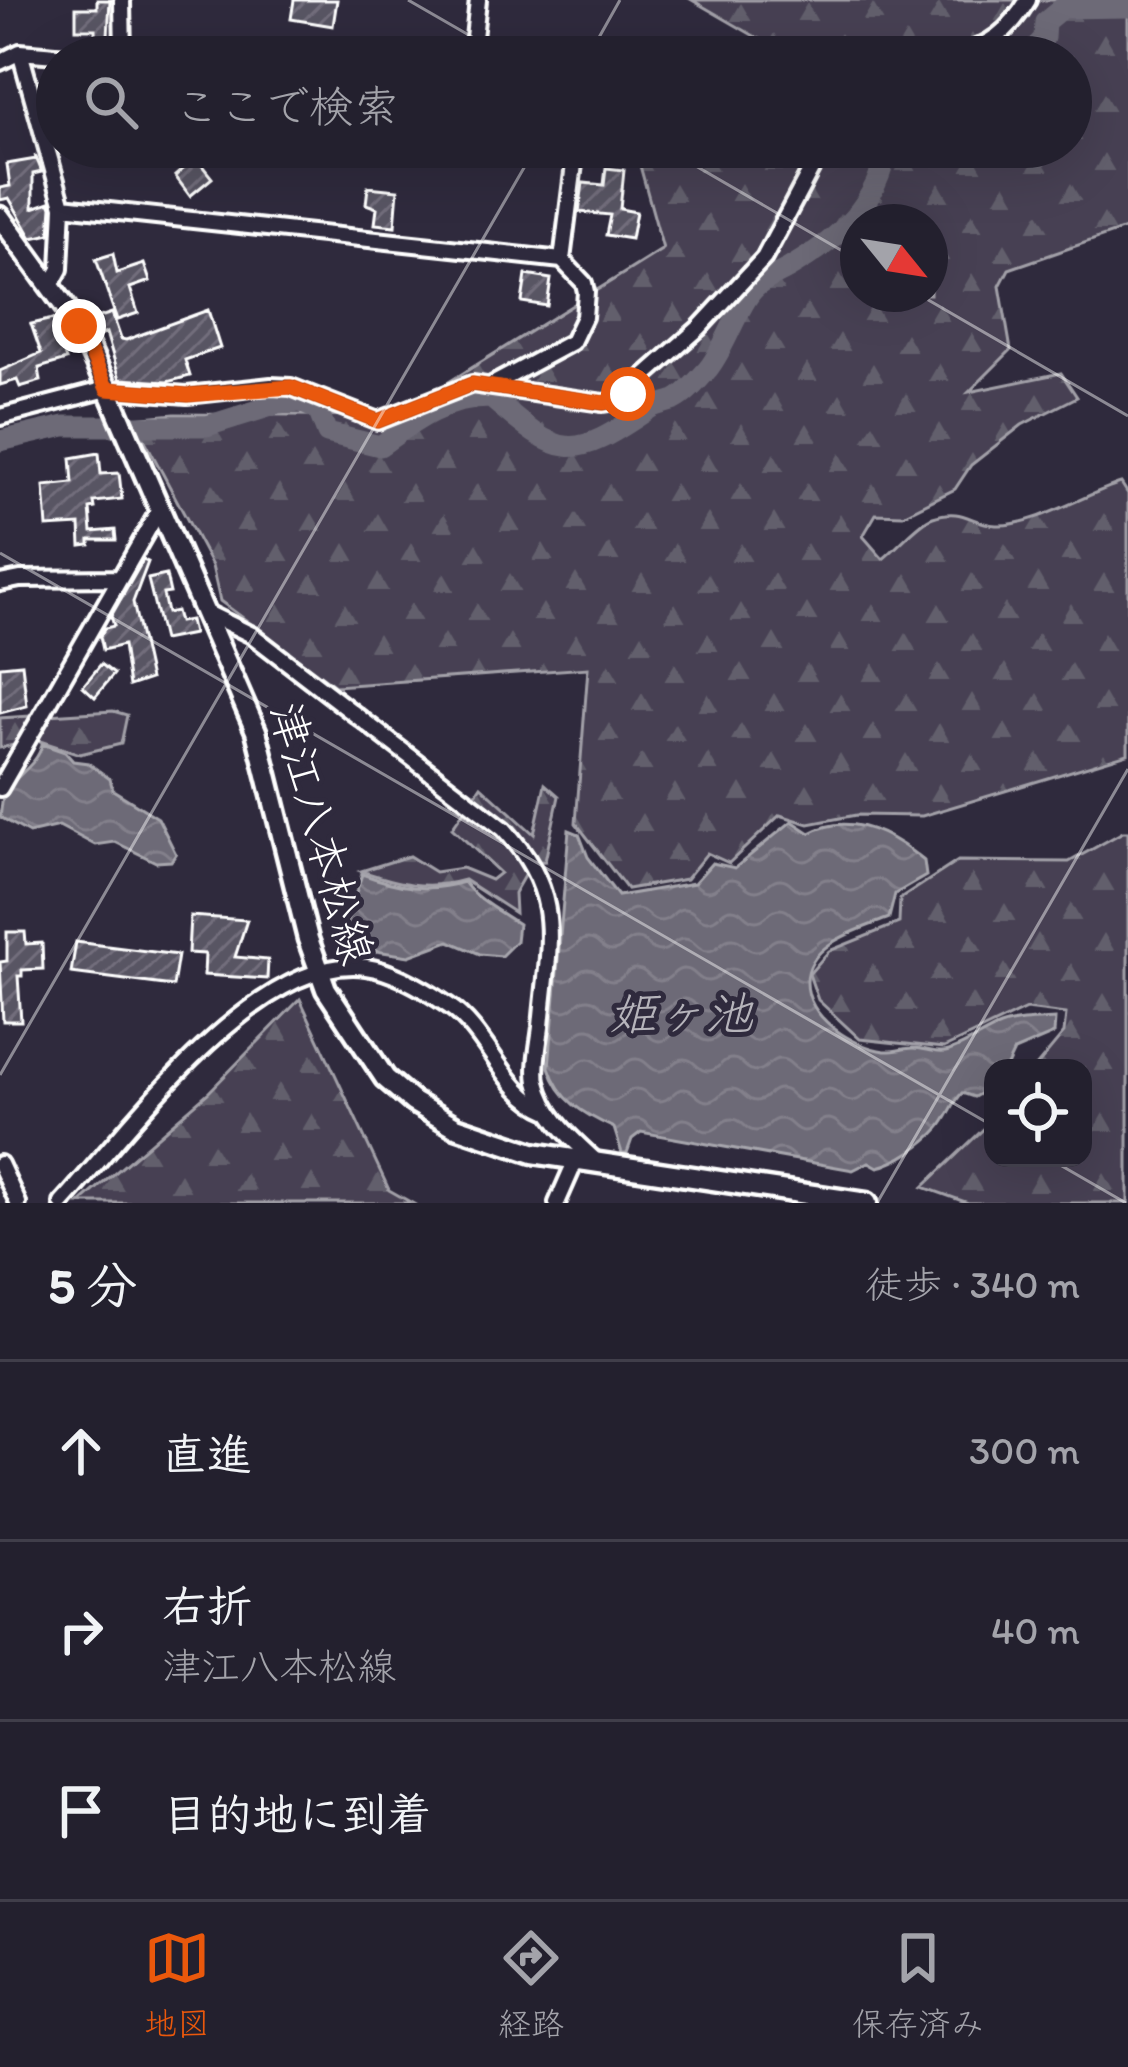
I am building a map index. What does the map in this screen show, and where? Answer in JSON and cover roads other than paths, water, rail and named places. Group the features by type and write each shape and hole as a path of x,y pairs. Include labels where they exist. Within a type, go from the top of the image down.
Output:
{"main road":[{"name":"津江八本松線","path":"0,217 79,326 110,394 256,731 320,971 337,1010 385,1078 412,1102 501,1145 574,1162 867,1203"}],"street":[{"path":"122,0 123,36"},
{"path":"474,36 478,0"},
{"path":"998,36 1012,27 1028,0"},
{"path":"0,62 20,52 36,53"},
{"path":"20,52 36,109"},
{"path":"50,287 60,269 63,206 52,168"},
{"path":"562,260 574,168"},
{"path":"0,417 110,394 188,395 291,387 378,421 472,384 604,403 628,394 764,258 812,168"},
{"path":"63,206 562,260 584,283 586,292 584,317 572,342 492,385"},
{"path":"0,788 159,510"},
{"path":"0,584 20,579 117,578"},
{"path":"204,612 252,635 489,816 531,858 550,916 537,1080 562,1130 601,1165"},
{"path":"62,1203 194,1058 259,1000 292,980 320,971 365,967 422,988 455,1010 533,1105 549,1112"},
{"path":"557,1203 574,1162"},
{"path":"0,1164 18,1203"}],"water":[{"path":"42,744 65,752 73,761 88,763 110,779 113,790 158,818 176,854 171,861 156,862 115,842 95,845 59,826 29,833 0,817 6,790 33,762"},
{"name":"姫ヶ池","path":"792,821 810,833 840,824 884,834 924,861 926,876 895,894 889,918 850,933 816,957 807,982 823,1019 859,1044 889,1051 945,1052 1000,1026 1027,1021 1055,1019 1054,1034 1014,1051 1010,1059 984,1059 984,1091 974,1097 962,1093 927,1140 878,1167 869,1162 853,1170 641,1132 632,1139 627,1153 622,1153 614,1128 574,1105 549,1067 569,830 579,834 588,857 618,896 694,883 712,863 735,868"},
{"path":"362,874 413,887 464,882 518,924 516,941 501,956 480,954 449,941 409,956 337,952"}],"waterway":[{"path":"1044,36 1045,22 1062,8 1128,7"},
{"path":"0,441 65,426 207,426 278,404 301,402 318,410 327,433 380,446 445,406 491,398 552,442 583,445 652,407 675,400 693,386 714,360 754,289 841,231 866,202 882,168"}]}
